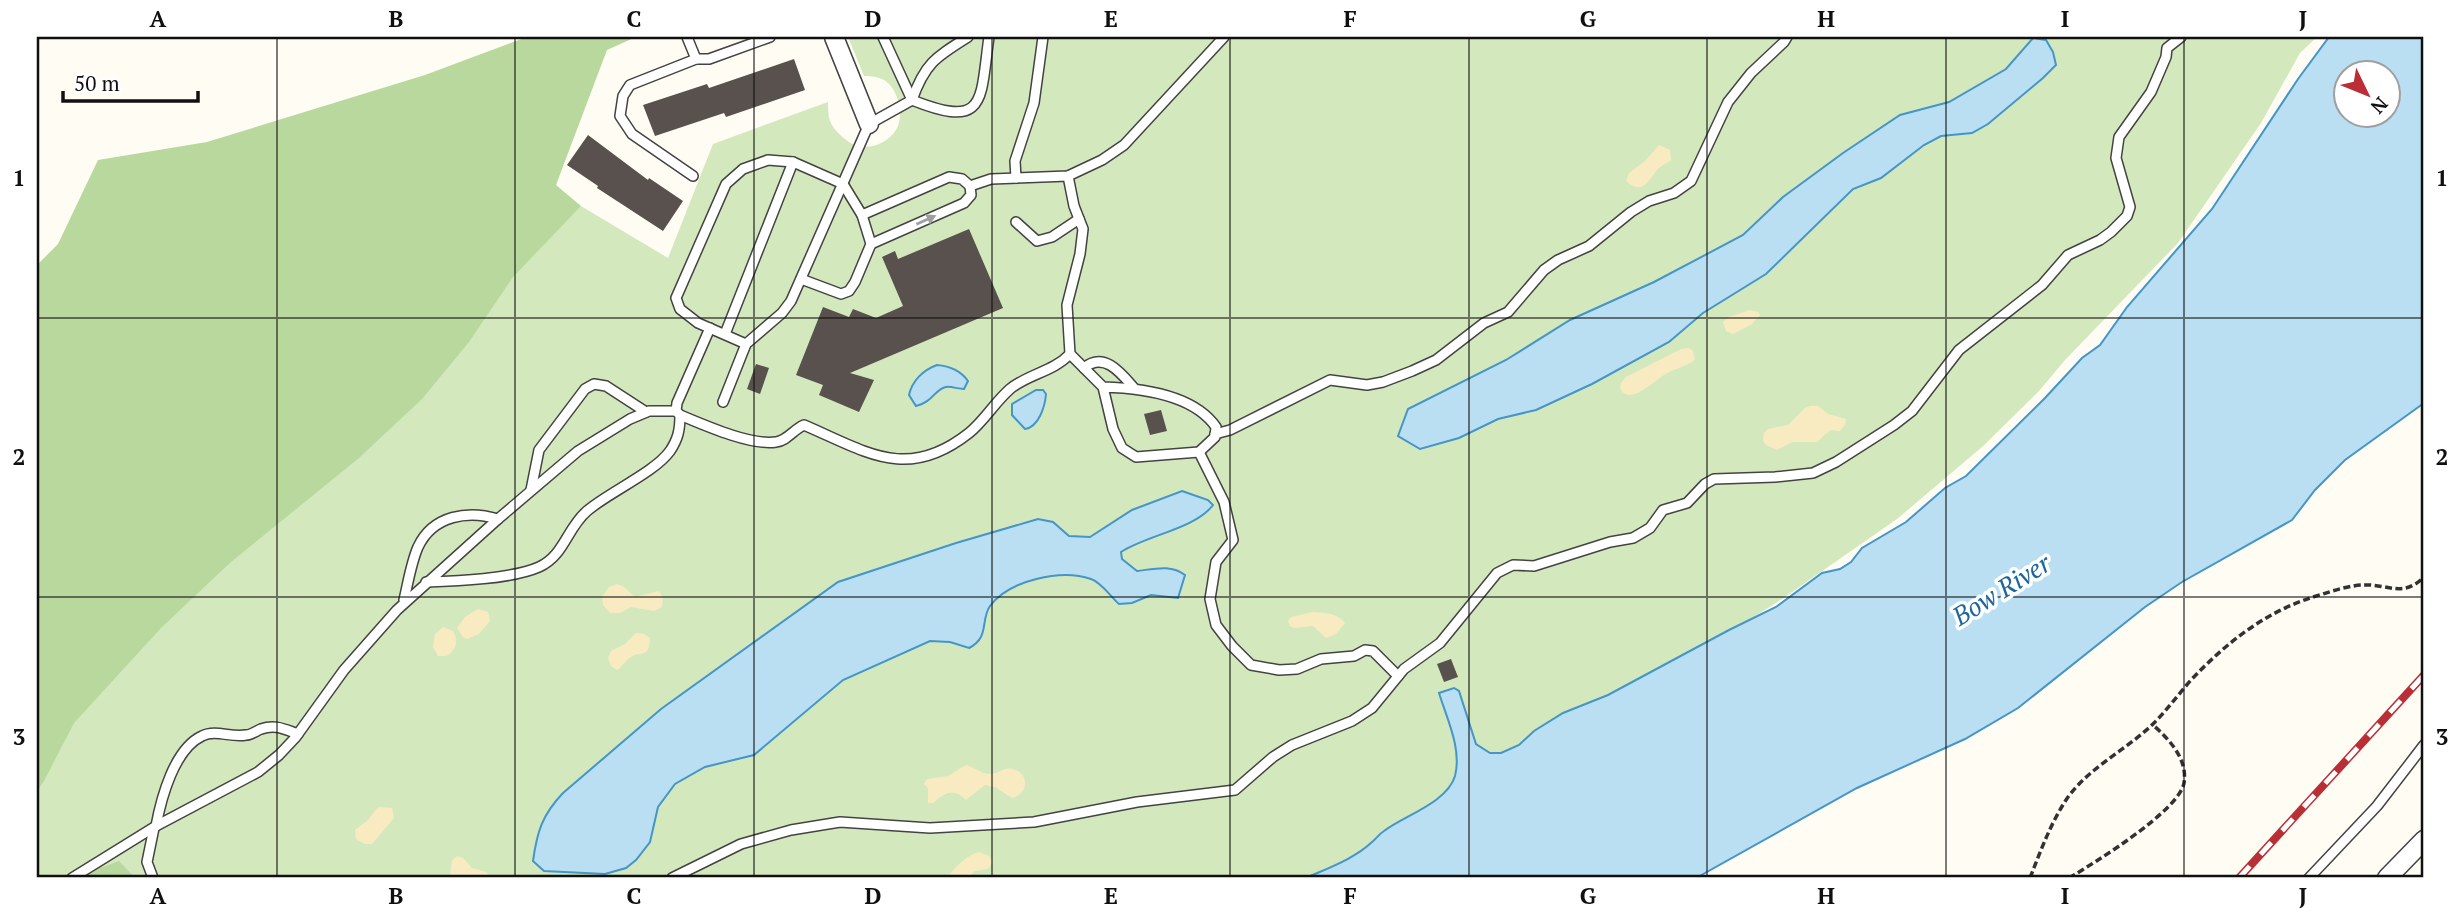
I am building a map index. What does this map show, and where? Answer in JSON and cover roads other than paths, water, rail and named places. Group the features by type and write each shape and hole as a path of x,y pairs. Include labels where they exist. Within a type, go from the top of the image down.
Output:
{"street":[{"path":"834,37 869,124"},
{"path":"2387,878 2424,840"}],"lane":[{"path":"687,37 696,59"},
{"path":"693,176 632,134 620,116 620,107 630,85 696,59 709,59 770,37"},
{"path":"883,37 912,100 941,112 962,113 975,106 981,92 989,37"},
{"path":"723,402 746,344 782,313 791,301 869,124 912,100 921,75 936,58 968,37"},
{"path":"1016,178 1015,161 1034,103 1044,37"},
{"path":"970,186 990,179 1068,176 1102,160 1124,145 1224,37"},
{"path":"1215,434 1230,430 1330,380 1367,385 1412,371 1436,359 1484,323 1508,312 1544,270 1558,260 1589,246 1649,201 1674,193 1692,181 1728,102 1751,73 1787,37"},
{"path":"671,878 741,844 803,828 840,822 930,828 1034,822 1137,802 1235,790 1273,757 1292,745 1352,721 1373,708 1398,676 1440,643 1497,573 1513,565 1535,566 1610,542 1633,538 1650,528 1663,510 1687,503 1705,484 1714,479 1775,478 1814,472 1836,462 1912,411 1959,350 1973,337 2042,285 2068,255 2100,240 2127,216 2129,197 2116,158 2119,138 2151,92 2166,57 2167,48 2181,37"},
{"path":"746,344 698,323 680,309 676,298 726,184 743,169 768,160 793,162 843,184 862,215 871,244 849,291 841,294 801,279"},
{"path":"724,334 793,162"},
{"path":"1068,176 1074,206 1083,229 1080,254 1066,305 1070,354 1103,387 1113,429 1122,448 1136,457 1199,452 1208,446 1215,434 1216,427 1210,419 1182,401 1135,388 1103,387"},
{"path":"862,215 949,177 962,179 970,186 971,194 964,203 871,244"},
{"path":"1016,222 1037,241 1052,237 1080,219"},
{"path":"425,582 460,581 530,570 552,559 560,551 573,526 587,511 659,463 669,452 680,434 677,403 710,328"},
{"path":"72,878 97,860 258,772 279,755 298,734 344,670 425,582 578,452 629,419 646,412 678,413 738,438 775,443 804,425 869,452 895,460 910,460 928,457 948,447 972,431 1015,385 1061,364 1070,354"},
{"path":"1084,368 1092,362 1107,364 1118,370 1135,388"},
{"path":"531,490 538,450 585,389 594,384 606,386 646,412"},
{"path":"1199,452 1224,502 1233,540 1216,562 1210,599 1216,625 1232,646 1251,665 1279,670 1297,669 1321,659 1354,656 1364,650 1373,651 1398,676"},
{"path":"404,603 419,545 430,530 446,519 461,515 480,513 498,519"},
{"path":"153,878 147,862 161,800 182,755 202,736 215,733 247,735 274,726 298,734"},
{"path":"2309,878 2377,806 2424,745"}],"water":[{"name":"Bow River","path":"2329,37 2424,37 2424,403 2345,460 2315,490 2292,520 2182,582 2145,607 2018,708 1965,739 1857,788 1696,878 1306,878 1357,853 1392,825 1434,801 1450,786 1455,776 1457,755 1439,693 1454,688 1459,691 1476,744 1490,753 1501,753 1519,745 1534,731 1563,713 1608,695 1776,607 1822,573 1840,569 1851,562 1862,548 1906,522 1945,488 1966,476 2082,358 2100,345 2127,307 2212,209"},
{"path":"2033,38 2046,40 2056,65 1988,124 1972,133 1941,136 1924,145 1881,178 1853,189 1766,274 1703,313 1669,342 1592,384 1536,410 1498,419 1459,438 1420,449 1398,436 1408,409 1506,360 1570,320 1654,282 1743,235 1783,197 1843,153 1900,115 1949,102 2006,69"},
{"path":"937,365 962,374 968,381 964,389 942,388 926,402 916,406 909,395 915,381"},
{"path":"1036,390 1043,390 1046,394 1044,404 1038,420 1025,429 1012,415 1012,404"},
{"path":"1182,491 1208,500 1213,505 1195,520 1121,552 1122,559 1137,571 1168,568 1185,575 1178,598 1151,595 1132,603 1119,604 1098,583 1079,576 1051,576 1022,583 1010,589 990,606 982,634 976,644 969,648 950,642 930,641 843,680 754,755 705,767 675,784 658,807 650,842 626,868 605,874 544,871 533,861 542,824 563,793 661,709 838,582 1038,519 1053,522 1069,536 1090,537 1132,510"}],"railway":[{"path":"2239,878 2424,675"}]}
